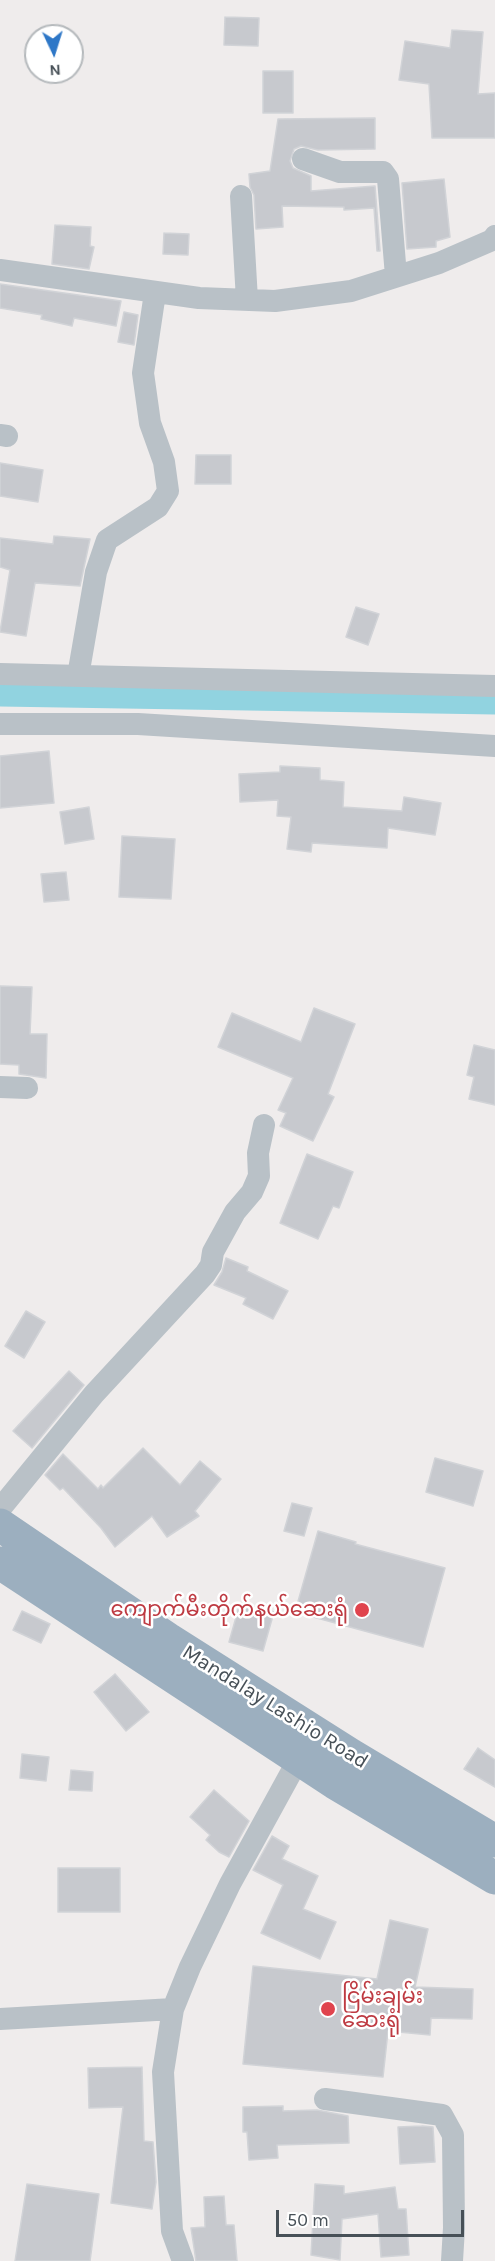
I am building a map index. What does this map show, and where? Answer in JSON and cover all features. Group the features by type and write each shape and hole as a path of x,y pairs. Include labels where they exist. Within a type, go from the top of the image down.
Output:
{"highway":[{"name":"Mandalay Lashio Road","path":"0,1525 188,1651 351,1755 495,1841"},
{"name":"Mandalay Lashio Road","path":"0,1563 298,1760 495,1878"}],"street":[{"path":"303,159 340,172 383,172 388,179 396,276"},
{"path":"241,196 247,300"},
{"path":"0,270 154,293 275,302 351,291 439,263 492,240 495,236"},
{"path":"78,676 96,572 107,540 158,507 168,491 164,462 150,423 143,373 154,293"},
{"path":"0,674 495,686"},
{"path":"0,724 138,724 495,746"},
{"path":"0,1086 27,1088"},
{"path":"0,1509 94,1394 205,1274 211,1265 213,1252 230,1222 252,1192 259,1176 258,1153 264,1125"},
{"path":"183,2261 172,2231 163,2072 173,2009 190,1967 230,1884 298,1760"},
{"path":"0,2019 173,2009"},
{"path":"324,2099 442,2115 453,2135 452,2261"}],"building":[{"path":"225,17 259,18 258,46 224,45"},
{"path":"452,30 483,32 478,94 495,93 495,138 432,138 429,84 399,80 405,41 450,48"},
{"path":"263,71 293,71 293,113 263,113"},
{"path":"375,118 375,149 318,150 301,146 294,149 290,161 293,168 311,176 311,191 375,186 380,251 377,251 374,208 344,210 344,207 282,206 283,227 256,229 254,195 250,187 249,174 270,171 278,119"},
{"path":"444,179 450,237 436,241 436,247 407,249 402,183"},
{"path":"55,225 91,227 90,246 94,247 89,269 52,264"},
{"path":"164,233 189,234 188,255 163,254"},
{"path":"0,284 121,301 116,326 74,318 72,326 41,319 42,315 0,308"},
{"path":"124,312 138,315 134,345 118,342"},
{"path":"196,455 231,455 231,484 195,484"},
{"path":"0,463 43,470 38,502 0,496"},
{"path":"54,536 90,539 80,586 35,583 26,636 0,632 10,570 0,567 0,538 53,544"},
{"path":"356,607 379,614 368,645 346,637"},
{"path":"49,751 54,803 0,808 0,756"},
{"path":"280,766 320,768 320,780 344,782 343,807 402,811 404,797 441,803 435,835 388,828 387,848 312,843 311,852 287,849 291,817 277,816 278,800 240,802 239,774 280,772"},
{"path":"89,807 94,839 65,844 60,812"},
{"path":"122,836 175,839 171,899 119,897"},
{"path":"66,872 69,900 44,902 41,874"},
{"path":"0,986 32,987 30,1034 47,1034 46,1078 19,1074 19,1065 0,1064"},
{"path":"314,1008 355,1024 328,1094 334,1097 313,1141 280,1126 286,1113 278,1110 293,1078 218,1047 232,1013 301,1042"},
{"path":"474,1045 495,1050 495,1105 469,1099 474,1077 467,1075"},
{"path":"307,1154 353,1172 339,1208 333,1206 318,1239 280,1223"},
{"path":"226,1258 248,1267 247,1271 288,1291 273,1319 243,1304 246,1298 214,1285 222,1272"},
{"path":"26,1311 45,1322 24,1358 5,1346"},
{"path":"69,1371 84,1385 32,1448 13,1431"},
{"path":"143,1448 180,1485 200,1461 221,1479 195,1511 199,1516 167,1537 152,1516 115,1547 101,1528 63,1488 60,1490 45,1475 63,1454 98,1489 101,1485 103,1488"},
{"path":"435,1458 483,1471 473,1506 426,1492"},
{"path":"292,1503 312,1508 304,1536 284,1531"},
{"path":"318,1531 356,1542 355,1544 445,1568 423,1647 295,1612"},
{"path":"240,1603 274,1612 263,1651 229,1642"},
{"path":"22,1611 50,1624 41,1643 13,1630"},
{"path":"115,1674 149,1712 126,1731 94,1692"},
{"path":"478,1748 495,1760 495,1787 464,1769"},
{"path":"22,1754 49,1757 46,1781 20,1778"},
{"path":"71,1770 93,1772 92,1791 69,1790"},
{"path":"214,1790 249,1821 229,1857 219,1852 206,1840 210,1835 190,1817"},
{"path":"272,1836 289,1846 282,1859 318,1876 303,1909 336,1922 320,1959 261,1933 283,1885 253,1870"},
{"path":"58,1868 120,1868 120,1912 58,1912"},
{"path":"390,1920 428,1929 415,1987 473,1989 472,2019 431,2018 430,2035 388,2031 383,2077 243,2064 253,1966 377,1979"},
{"path":"142,2067 144,2141 153,2142 156,2182 152,2209 111,2203 123,2107 89,2108 88,2068"},
{"path":"283,2106 283,2111 317,2110 348,2116 349,2143 277,2145 278,2158 249,2160 247,2132 243,2132 243,2107"},
{"path":"398,2127 433,2127 435,2162 400,2164"},
{"path":"27,2184 99,2194 90,2261 15,2261"},
{"path":"315,2184 344,2186 344,2194 395,2187 398,2209 406,2209 409,2255 381,2257 378,2214 342,2219 340,2260 311,2255"},
{"path":"224,2196 226,2225 234,2225 237,2261 196,2261 191,2228 205,2227 204,2197"}],"waterway":[{"path":"0,693 495,701"}],"place":[{"name":"ကျောက်မီးတိုက်နယ်ဆေးရုံ","path":"362,1610"},
{"name":"ငြိမ်းချမ်း ဆေးရုံ","path":"328,2009"}]}
